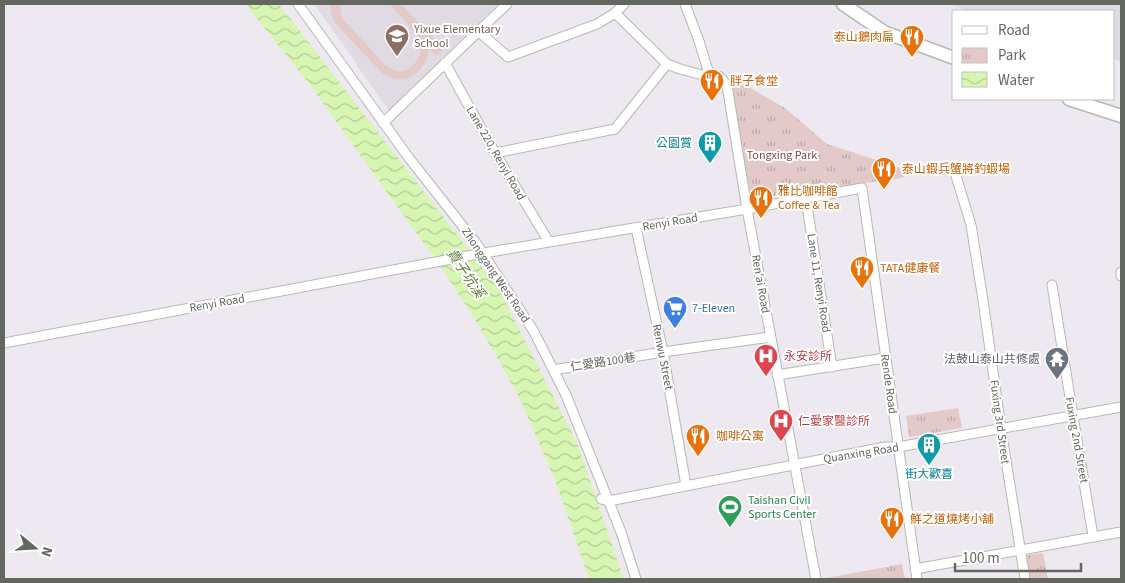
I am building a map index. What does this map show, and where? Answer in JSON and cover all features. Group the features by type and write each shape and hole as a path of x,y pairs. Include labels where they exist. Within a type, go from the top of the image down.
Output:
{"main road":[{"path":"843,4 884,32 952,57"},
{"path":"1072,100 1121,116"}],"street":[{"name":"Zhonggang West Road","path":"298,4 408,158 476,243 481,254 533,330 566,395 605,500 621,532 636,579"},
{"path":"383,124 507,4"},
{"path":"478,31 508,57 597,24 616,13 624,4"},
{"path":"685,4 710,78"},
{"path":"616,13 667,64 710,78"},
{"name":"Lane 220, Renyi Road","path":"445,63 495,153 549,242"},
{"path":"495,153 615,128 667,64"},
{"name":"Ren'ai Road","path":"710,78 719,76 727,85 770,337 816,579"},
{"name":"Fuxing 3rd Street","path":"956,176 971,225 1025,579"},
{"name":"Renyi Road","path":"4,342 481,254 862,188"},
{"name":"Rende Road","path":"862,188 916,579"},
{"name":"Lane 11, Renyi Road","path":"806,198 832,367"},
{"name":"Renwu Street","path":"636,228 663,352 686,486"},
{"name":"Fuxing 2nd Street","path":"1052,285 1093,536"},
{"name":"仁愛路100巷","path":"554,370 770,337"},
{"path":"777,375 886,358"},
{"name":"Quanxing Road","path":"605,500 885,447 898,448 1121,407"},
{"path":"915,569 1121,532"}],"shaded area":[{"name":"Yixue Elementary School","path":"314,4 498,4 389,110"},
{"path":"952,4 1121,4 1121,62 1115,59 1115,10 964,10"}],"green space":[{"path":"330,4 340,4 344,20 385,65 394,70 400,71 410,68 414,65 421,50 419,40 414,31 389,4 401,4 443,49 436,56 429,49 426,60 420,70 411,76 399,79 383,74 335,23"},
{"name":"Tongxing Park","path":"733,78 785,108 827,144 904,169 908,175 901,178 758,198 750,193 729,82"},
{"path":"958,408 962,428 909,437 906,416"},
{"path":"1043,553 1048,579 1030,579 1026,555"},
{"path":"902,564 905,579 821,579"}],"water":[{"name":"貴子坑溪","path":"245,4 279,4 499,289 577,443 624,579 589,579 555,480 519,397 479,326 445,273 307,81"}],"place":[{"name":"Yixue Elementary School","path":"397,57"},
{"name":"泰山鵝肉扁","path":"912,58"},
{"name":"胖子食堂","path":"712,102"},
{"name":"公園賞","path":"710,164"},
{"name":"泰山蝦兵蟹將釣蝦場","path":"884,190"},
{"name":"雅比咖啡館 Coffee & Tea","path":"761,219"},
{"name":"TATA健康餐","path":"862,289"},
{"name":"7-Eleven","path":"675,329"},
{"name":"永安診所","path":"766,377"},
{"name":"法鼓山泰山共修處","path":"1057,380"},
{"name":"仁愛家醫診所","path":"781,442"},
{"name":"咖啡公寓","path":"698,457"},
{"name":"街大歡喜","path":"929,466"},
{"name":"Taishan Civil Sports Center","path":"730,528"},
{"name":"鮮之道燒烤小舖","path":"892,540"}]}
